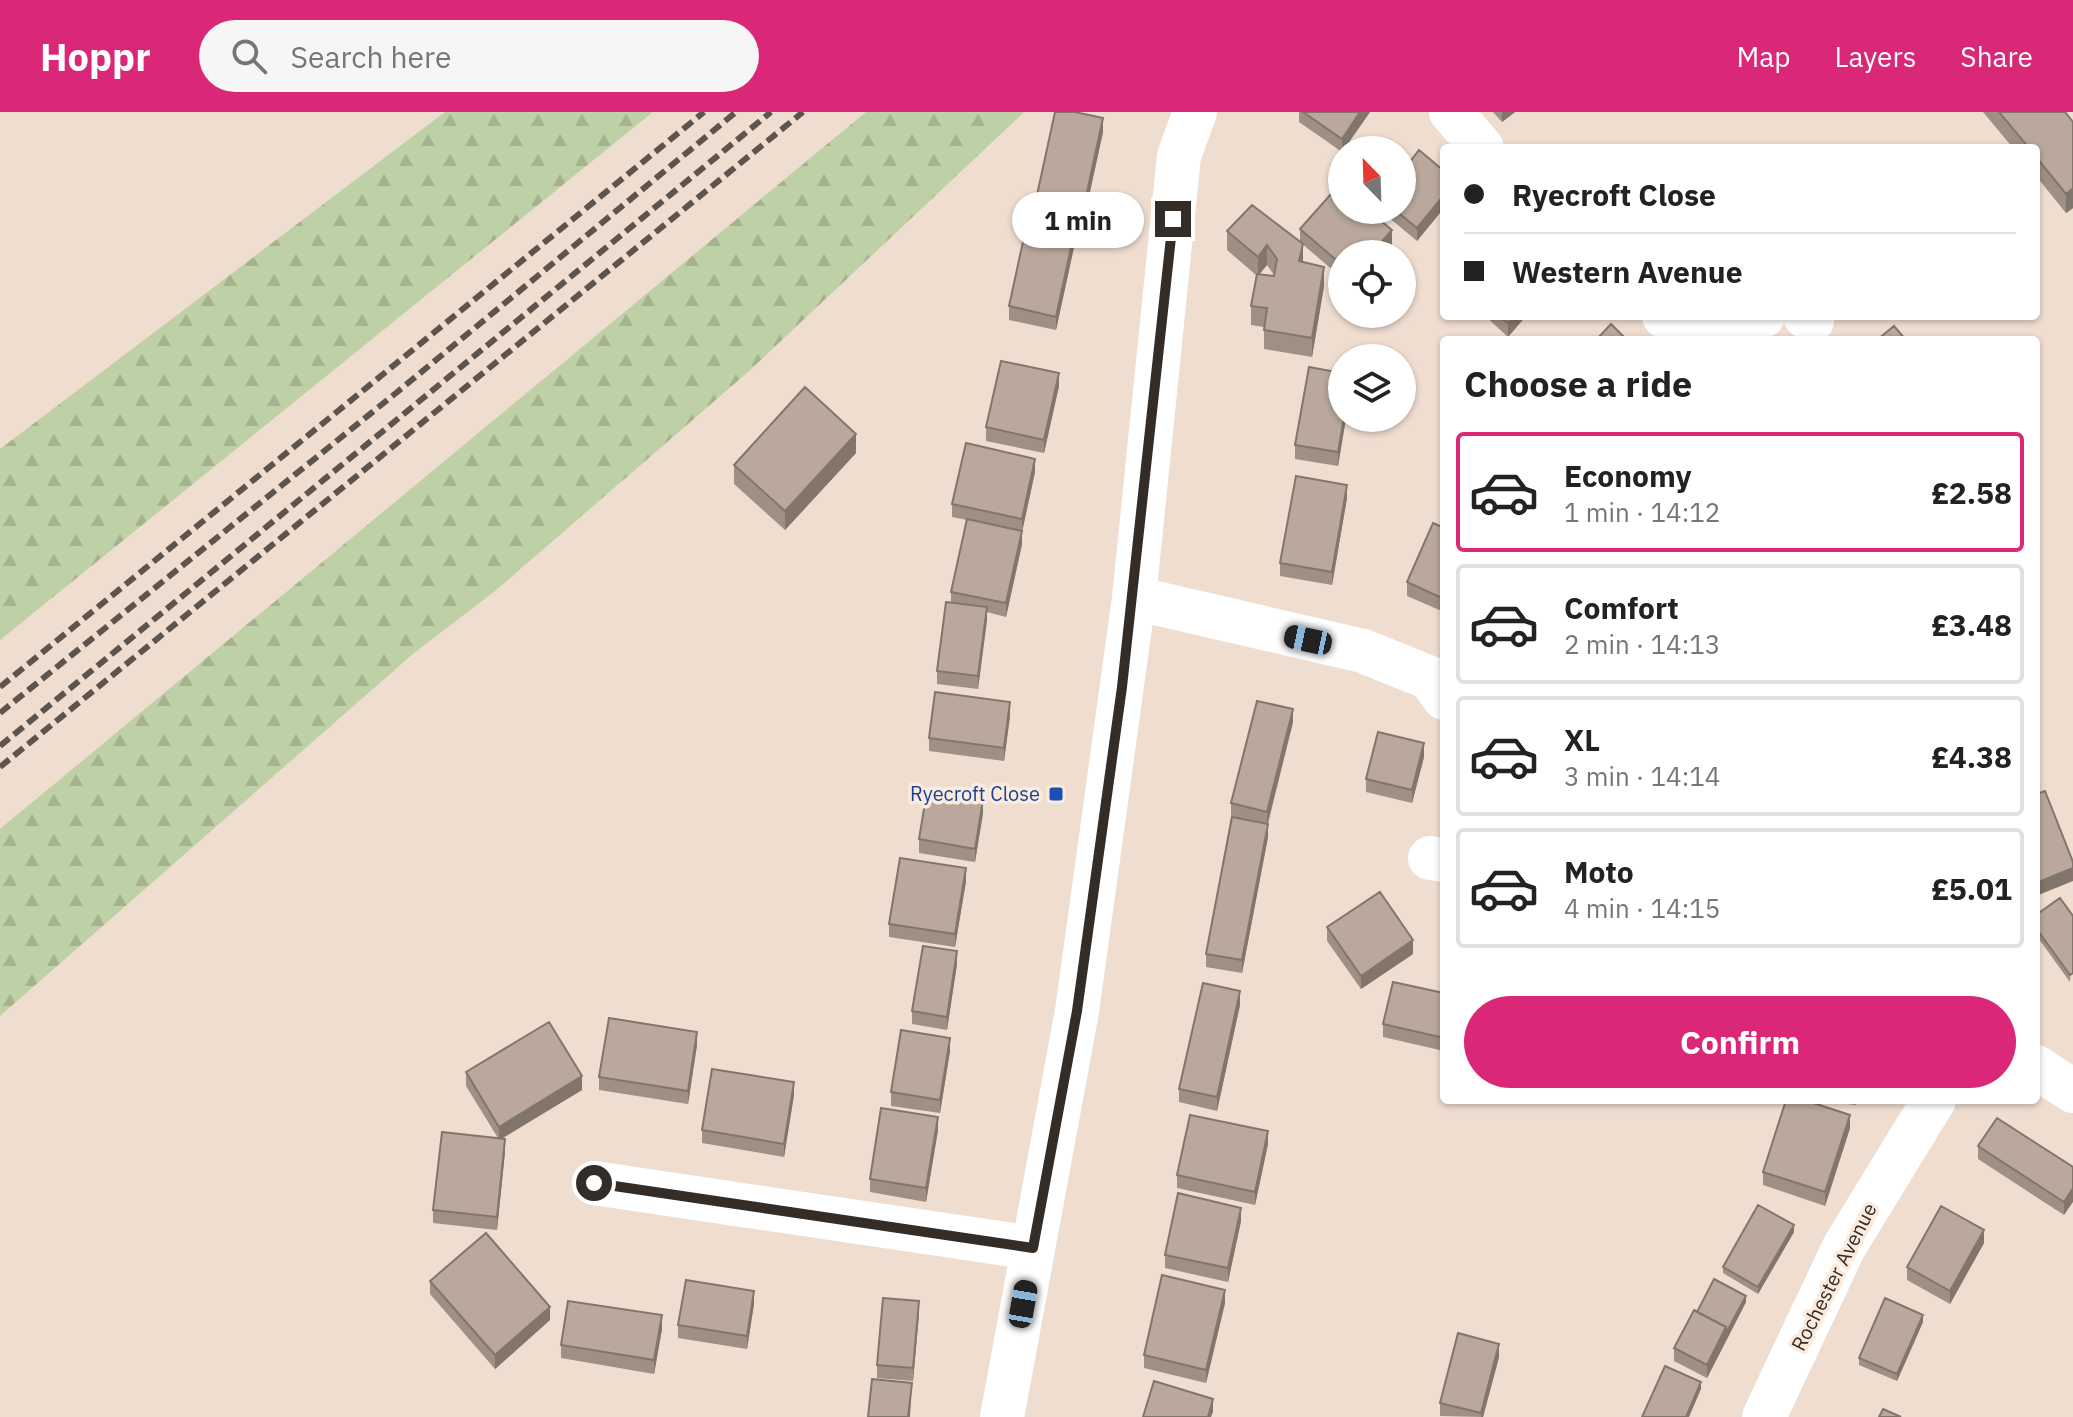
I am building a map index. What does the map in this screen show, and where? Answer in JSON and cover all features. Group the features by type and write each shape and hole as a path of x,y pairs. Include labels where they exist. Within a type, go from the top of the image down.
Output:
{"street":[{"path":"1002,1417 1077,1011 1134,598 1179,156 1195,112"},
{"path":"1451,112 1479,144"},
{"path":"1670,320 1692,336"},
{"path":"1718,336 1742,320"},
{"path":"1134,598 1363,651 1430,678 1440,692"},
{"path":"2040,1070 2073,1091"},
{"name":"Rochester Avenue","path":"1764,1417 1844,1247 1932,1104"},
{"path":"594,1183 1033,1248"}],"green space":[{"path":"445,112 653,112 0,640 0,449"},
{"path":"866,112 1024,112 748,372 495,591 414,653 0,1016 0,829"}],"building":[{"path":"1055,112 1075,112 1103,118 1084,206 1037,195"},
{"path":"1303,112 1360,112 1344,136 1338,136"},
{"path":"1999,112 2065,112 2073,122 2073,188 2066,194 2040,162 2040,144 2026,144"},
{"path":"1419,150 1440,168 1440,200 1417,228 1412,224 1416,224 1416,154"},
{"path":"1328,197 1328,224 1385,224 1392,230 1383,240 1328,240 1328,253 1300,229"},
{"path":"1252,205 1303,244 1299,261 1324,267 1312,338 1264,330 1267,308 1251,306 1257,274 1274,276 1277,259 1267,245 1258,257 1227,231"},
{"path":"1029,214 1076,224 1056,317 1009,306"},
{"path":"1611,324 1623,336 1600,336"},
{"path":"1894,326 1903,336 1882,336"},
{"path":"1001,361 1059,373 1044,440 986,427"},
{"path":"1309,367 1328,370 1328,432 1342,432 1338,452 1295,445"},
{"path":"805,387 856,434 785,511 734,465"},
{"path":"966,443 1035,459 1022,519 952,504"},
{"path":"1296,476 1347,485 1332,572 1280,563"},
{"path":"967,519 1022,531 1006,603 951,592"},
{"path":"1433,523 1440,526 1440,597 1407,582"},
{"path":"946,602 987,607 978,676 937,671"},
{"path":"935,692 1010,702 1004,748 929,738"},
{"path":"1257,701 1293,709 1267,812 1231,803"},
{"path":"1378,732 1424,743 1412,790 1366,779"},
{"path":"927,791 983,800 975,849 919,839"},
{"path":"2045,791 2073,868 2040,881 2040,793"},
{"path":"1232,817 1268,824 1242,960 1206,954"},
{"path":"900,858 966,868 955,934 889,924"},
{"path":"1380,892 1413,940 1361,976 1327,927"},
{"path":"2060,898 2073,916 2073,973 2070,975 2040,934 2040,912"},
{"path":"923,946 957,951 947,1017 912,1011"},
{"path":"1393,982 1440,992 1440,1037 1383,1024"},
{"path":"1203,983 1240,991 1217,1097 1179,1089"},
{"path":"609,1018 697,1032 688,1091 599,1077"},
{"path":"549,1022 582,1076 499,1127 466,1072"},
{"path":"901,1030 950,1038 940,1100 891,1092"},
{"path":"712,1069 794,1082 784,1144 702,1130"},
{"path":"1785,1104 1816,1104 1850,1115 1825,1192 1763,1172"},
{"path":"881,1108 938,1117 926,1188 870,1179"},
{"path":"1190,1115 1268,1131 1255,1192 1177,1175"},
{"path":"1997,1118 2073,1167 2073,1188 2064,1202 1978,1146"},
{"path":"442,1132 505,1139 497,1217 433,1210"},
{"path":"1178,1193 1241,1208 1228,1268 1165,1255"},
{"path":"1758,1205 1794,1225 1758,1287 1723,1267"},
{"path":"1941,1206 1984,1230 1950,1291 1907,1267"},
{"path":"486,1233 550,1307 495,1355 430,1281"},
{"path":"1162,1275 1225,1290 1206,1370 1144,1355"},
{"path":"1714,1279 1746,1296 1726,1333 1726,1327 1697,1312"},
{"path":"686,1280 754,1291 747,1336 678,1325"},
{"path":"883,1298 919,1301 913,1368 877,1365"},
{"path":"1885,1298 1923,1315 1897,1374 1859,1358"},
{"path":"568,1301 662,1315 654,1360 561,1345"},
{"path":"1694,1310 1726,1327 1707,1365 1674,1348"},
{"path":"1458,1333 1499,1344 1481,1413 1440,1403"},
{"path":"1665,1366 1701,1382 1686,1417 1642,1417"},
{"path":"872,1379 912,1383 908,1417 868,1417"},
{"path":"1154,1381 1213,1399 1208,1417 1143,1417"},
{"path":"1883,1409 1901,1417 1879,1417"}],"railway":[{"path":"0,687 704,112"},
{"path":"0,713 396,393 736,112"},
{"path":"0,746 771,112"},
{"path":"0,767 803,112"}],"place":[{"name":"Ryecroft Close","path":"1056,794"}],"route":[{"path":"594,1183 1033,1248 1077,1011 1122,687 1173,219"}]}
